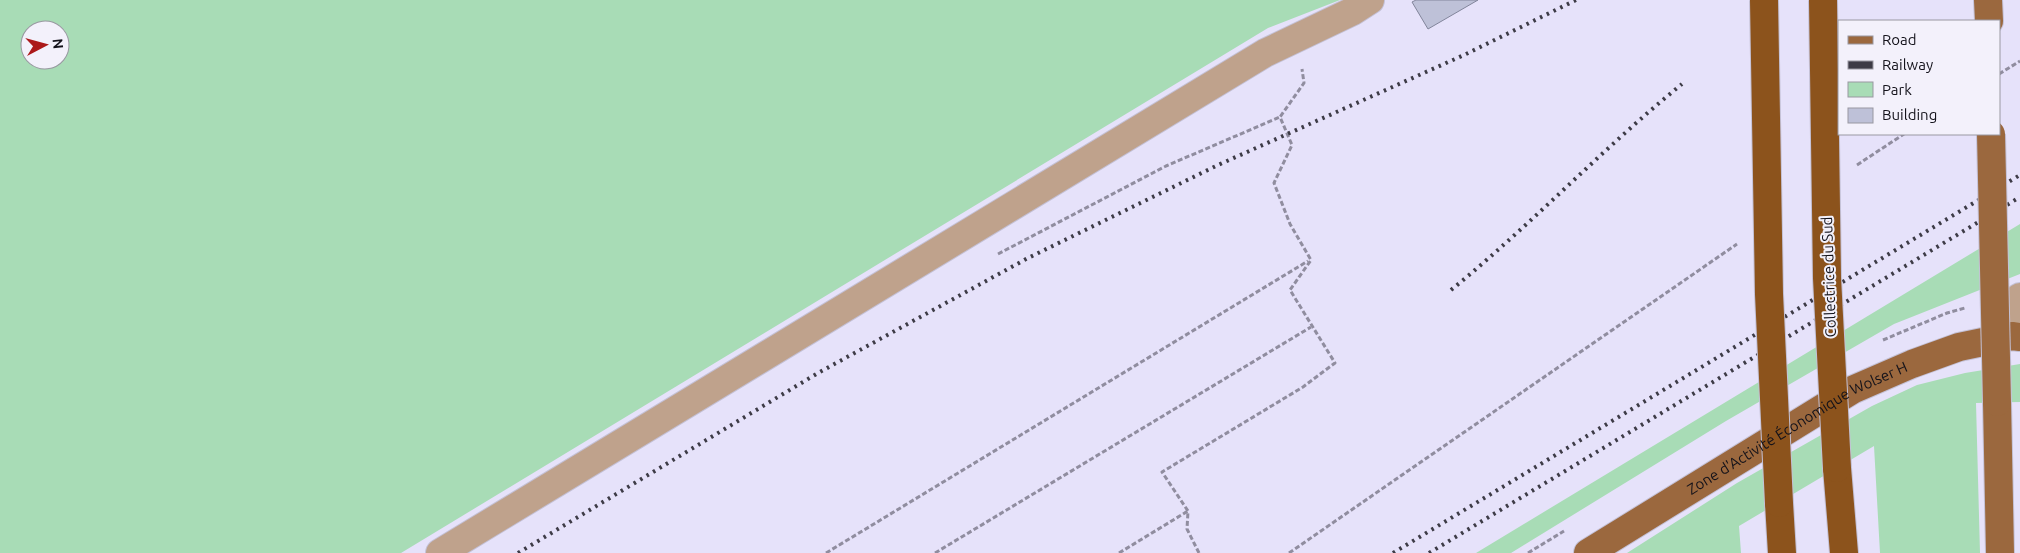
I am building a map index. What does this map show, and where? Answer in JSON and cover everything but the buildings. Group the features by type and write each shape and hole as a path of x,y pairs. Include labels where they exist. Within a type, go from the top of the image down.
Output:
{"highway":[{"path":"1764,0 1769,294 1782,553"},
{"name":"Collectrice du Sud","path":"1823,0 1827,278 1837,468 1844,553"}],"main road":[{"path":"1988,0 1989,20"},
{"path":"1991,135 2000,553"},
{"name":"Zone d'Activité Économique Wolser H","path":"1588,553 1852,390 1912,364 1958,347 2016,336"}],"lane":[{"path":"440,553 1265,53 1353,11 1370,0"},
{"path":"2016,336 2016,300 2020,298"}],"path":[{"path":"991,258 1166,166 1280,117 1304,83 1305,76 1292,40"},
{"path":"2000,73 2020,61"},
{"path":"1280,117 1292,145 1274,183 1290,224 1310,260"},
{"path":"1855,166 1902,135"},
{"path":"1289,553 1740,241"},
{"path":"1199,553 1187,529 1188,511 1162,472 1303,387 1335,363 1311,327 1290,290 1310,260"},
{"path":"826,553 1310,260"},
{"path":"935,553 1311,327"},
{"path":"1119,553 1188,511"}],"green space":[{"path":"0,0 1340,0 1268,28 401,553 0,553"},
{"path":"2020,224 2020,274 1894,324 1726,421 1511,553 1476,553"},
{"path":"2020,364 2020,402 1976,403 1980,553 1880,553 1874,446 1739,526 1741,553 1627,553 1737,483 1872,406 1917,385 1965,373"}],"railway":[{"path":"518,553 818,373 1028,258 1218,165 1464,55 1576,0"},
{"path":"1451,290 1510,240 1623,134 1682,84"},
{"path":"1393,553 2020,175"},
{"path":"1429,553 2020,197"}]}
